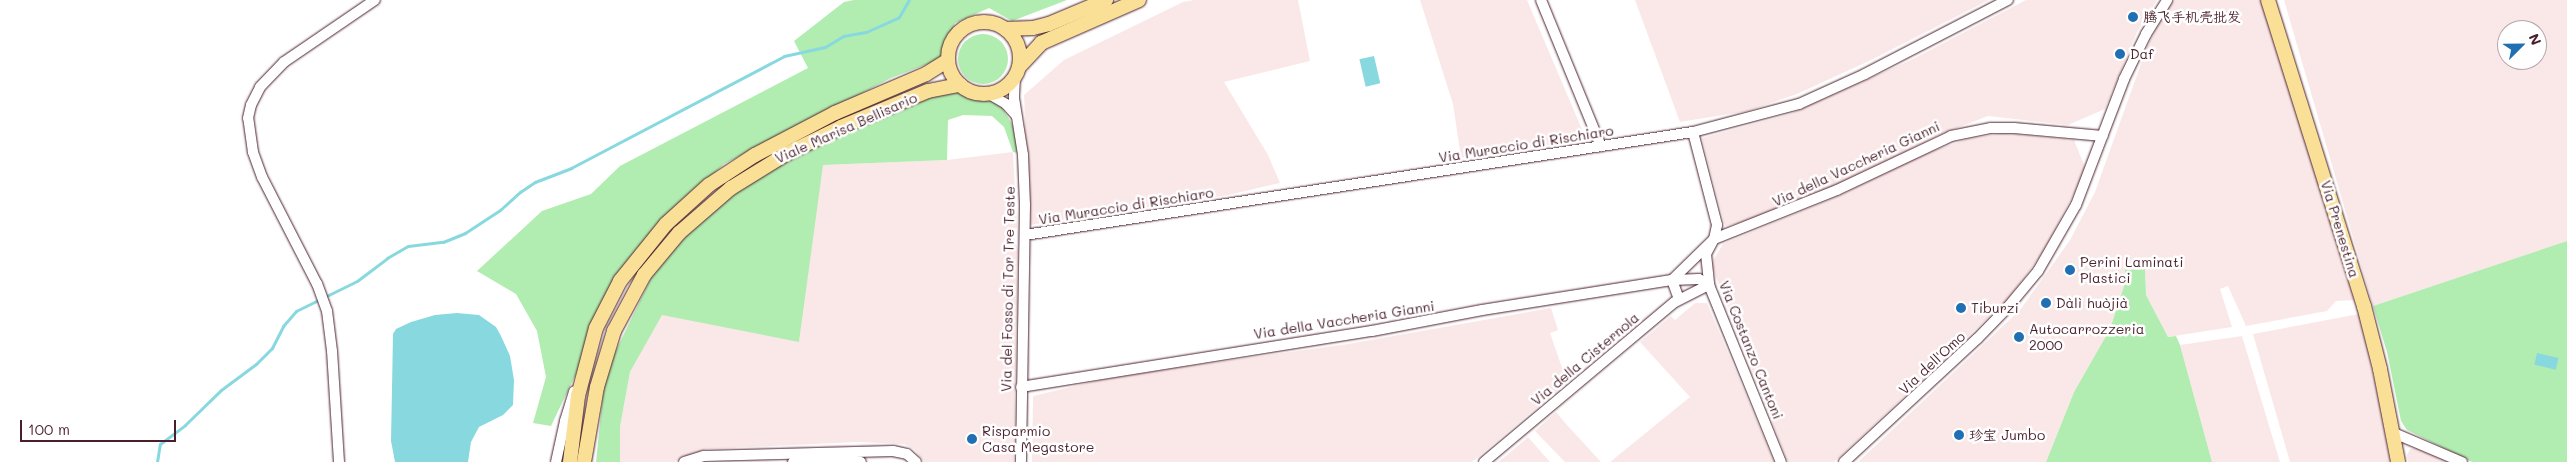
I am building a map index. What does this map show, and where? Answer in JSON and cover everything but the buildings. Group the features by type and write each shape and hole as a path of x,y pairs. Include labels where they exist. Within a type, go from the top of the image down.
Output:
{"main road":[{"path":"1106,0 1049,24 1033,28 1005,29 983,22 972,24 954,38 948,60 950,69 960,85 979,94 989,94 1008,85 1041,43 1139,0"},
{"name":"Via Prenestina","path":"2268,0 2364,306 2394,434 2398,462"},
{"path":"1005,29 1018,46 1017,72"},
{"name":"Viale Marisa Bellisario","path":"570,462 578,396 591,342 605,308 633,262 666,224 703,190 775,143 846,108 926,74 948,60"},
{"name":"Viale Marisa Bellisario","path":"585,458 599,377 621,315 648,270 685,227 731,188 799,147 928,91 960,85"}],"street":[{"path":"339,462 331,330 322,297 258,167 250,138 248,114 260,87 284,62 375,0"},
{"path":"1541,0 1600,146"},
{"name":"Via Muraccio di Rischiaro","path":"1024,235 1693,132 1799,104 1865,74 2008,0"},
{"name":"Via dell'Omo","path":"1844,462 1977,339 2028,284 2064,228 2090,173 2113,106 2136,54 2167,0"},
{"name":"Via del Fosso di Tor Tre Teste","path":"1017,72 1016,116 1023,155 1024,235 1021,462"},
{"path":"989,94 1006,104 1016,116"},
{"name":"Via della Vaccheria Gianni","path":"1672,280 1714,239 1837,190 1951,136 1991,128 2070,132 2103,136"},
{"name":"Via Costanzo Cantoni","path":"1693,132 1716,215 1714,239 1705,258 1709,285 1781,462"},
{"name":"Via della Vaccheria Gianni","path":"1021,387 1372,331 1482,310 1672,280 1699,279 1709,285"},
{"path":"1672,280 1679,299"},
{"name":"Via della Cisternola","path":"1484,462 1679,299 1709,285"},
{"name":"Viale Marisa Bellisario","path":"556,462 567,413 591,342"},
{"path":"2394,434 2462,462"},
{"path":"684,462 704,456 893,451 907,454 916,462"},
{"path":"793,462 837,460 861,462"}],"shaded area":[{"path":"1194,0 1298,0 1310,61 1224,82 1268,155 1280,183 1228,195 1029,225 1024,95 1064,60 1183,2"},
{"path":"1420,0 1527,0 1586,139 1461,158 1453,104"},
{"path":"1635,0 1989,0 1869,61 1797,94 1748,111 1680,122"},
{"path":"2026,0 2157,0 2137,32 2105,109 2068,125 1988,116 1939,135 1833,187 1747,221 1725,226 1702,138 1790,114 1911,60"},
{"path":"2174,0 2261,0 2355,300 2336,301 2327,311 2246,326 2228,286 2220,289 2232,327 2168,337 2146,295 2145,269 2125,270 2125,283 2110,329 2074,392 2046,462 1858,462 2020,310 2070,240 2095,192 2147,47 2167,7"},
{"path":"2284,0 2567,0 2567,241 2373,306"},
{"path":"2005,133 2074,140 2086,170 2043,252 2009,298 1834,462 1788,462 1711,264 1723,244 1843,194 1930,152 1967,139"},
{"path":"1013,152 1017,228 1011,228 1018,250 1014,462 924,462 914,449 904,444 857,442 707,449 674,462 620,462 620,427 630,372 662,314 799,341 822,165 947,160"},
{"path":"1695,303 1707,303 1774,462 1610,462 1690,397 1640,342 1671,316 1675,320"},
{"path":"1551,308 1558,330 1550,333 1567,382 1472,462 1032,462 1033,396 1118,376 1348,344"},
{"path":"2359,314 2381,409 2390,462 2290,462 2253,334"},
{"path":"2242,336 2280,462 2212,462 2180,345"},
{"path":"1556,412 1601,462 1565,462 1535,431"},
{"path":"1528,437 1550,462 1498,462 1507,455"},
{"path":"2416,448 2449,462 2408,462 2407,455 2410,449"}],"green space":[{"path":"854,0 1067,0 1012,21 989,8 955,23 943,58 891,78 724,164 636,249 551,426 533,423 546,377 537,331 516,294 477,271 542,211 591,194 620,166 808,68 794,41 844,2"},
{"path":"988,34 1001,41 1007,49 1007,69 1001,77 993,83 978,84 965,77 959,69 958,54 965,41 973,35"},
{"path":"947,90 993,101 1001,106 1014,127 1018,153 1013,152 1004,127 992,116 963,115 948,120 947,160 823,165 799,342 662,315 630,372 620,427 620,462 596,462 605,373 655,270 683,237 752,180 788,157"},
{"path":"2567,241 2567,462 2472,462 2407,430 2401,421 2387,352 2373,306"},
{"path":"2145,269 2146,295 2168,337 2176,336 2180,345 2212,462 2046,462 2074,392 2110,329 2125,283 2125,270"}],"water":[{"path":"1374,56 1380,83 1366,87 1359,59"},
{"path":"457,313 479,315 496,327 510,356 514,380 513,405 503,415 479,427 471,442 468,462 395,462 391,441 393,334 396,329 411,322 435,315"},
{"path":"2537,353 2558,358 2556,370 2534,365"}],"waterway":[{"path":"157,462 160,444 185,425 221,390 256,364 272,348 283,326 296,311 357,281 387,258 408,246 443,242 465,233 500,210 520,192 535,182 571,168 784,56 825,47 843,36 866,32 899,17 909,0"}],"place":[{"name":"腾飞手机壳批发","path":"2133,17"},
{"name":"Daf","path":"2120,54"},
{"name":"Perini Laminati Plastici","path":"2070,270"},
{"name":"Dàlì huòjià","path":"2046,303"},
{"name":"Tiburzi","path":"1961,308"},
{"name":"Autocarrozzeria 2000","path":"2019,337"},
{"name":"珍宝 Jumbo","path":"1959,435"},
{"name":"Risparmio Casa Megastore","path":"972,439"}]}
